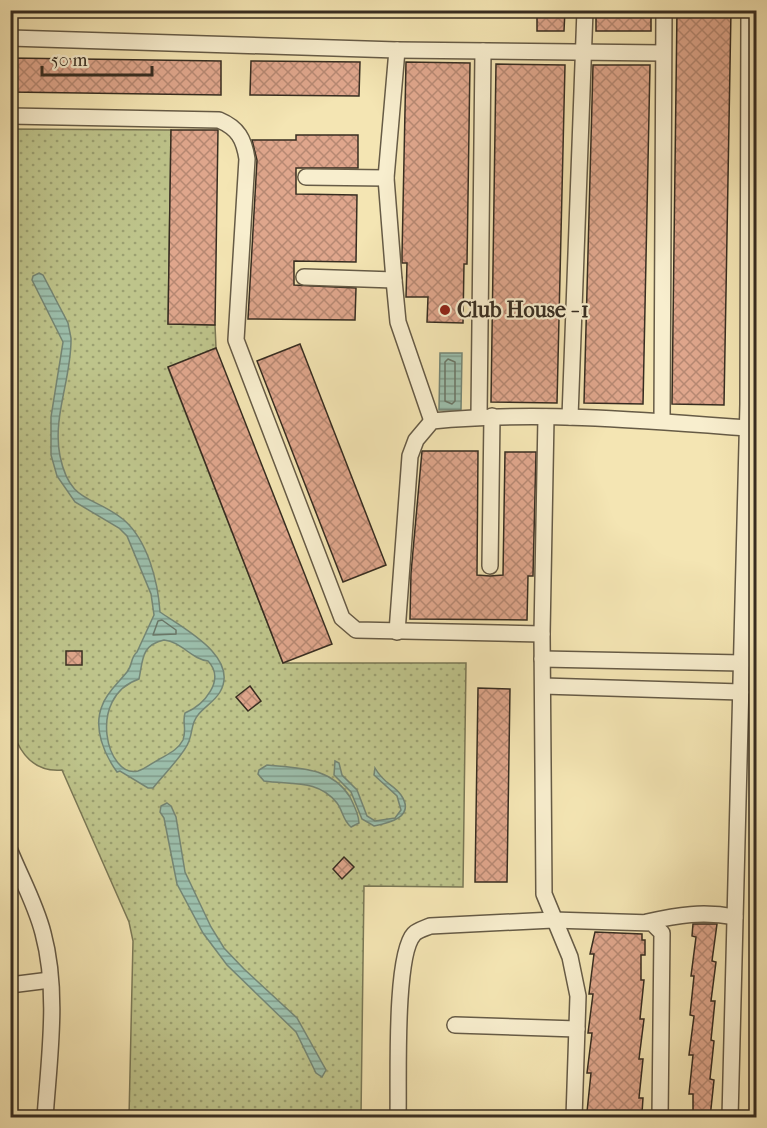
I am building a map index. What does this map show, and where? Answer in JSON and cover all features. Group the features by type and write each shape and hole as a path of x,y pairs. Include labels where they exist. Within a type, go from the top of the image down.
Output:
{"street":[{"path":"570,417 585,10"},
{"path":"662,421 664,10"},
{"path":"730,1118 742,663 749,10"},
{"path":"10,38 397,50 585,54 663,53"},
{"path":"397,50 386,178 394,280 398,322 432,421"},
{"path":"483,51 485,416 490,566"},
{"path":"10,116 219,120 232,125 244,141 247,159 236,340 342,618 356,630 542,634"},
{"path":"306,177 386,178"},
{"path":"304,277 394,280"},
{"path":"397,632 410,456 416,440 432,421 485,416 570,417 746,428"},
{"path":"546,417 542,634 544,894 570,957 578,996 574,1118"},
{"path":"542,659 742,663"},
{"path":"618,688 619,661"},
{"path":"543,686 741,692"},
{"path":"10,851 43,931 50,980 51,1009 45,1118"},
{"path":"398,1118 400,1008 406,948 414,933 430,926 554,920 647,922 688,913 711,912 735,917"},
{"path":"647,922 652,923 662,933 660,1118"},
{"path":"10,985 50,980"},
{"path":"455,1025 577,1029"}],"green space":[{"path":"11,129 171,130 168,324 215,325 216,348 168,368 283,663 466,663 463,887 364,886 361,1117 129,1117 133,941 129,922 62,770 40,767 29,760 17,742 11,744"}],"water":[{"path":"39,273 43,275 68,323 71,338 69,367 58,427 60,456 64,472 70,483 84,497 113,512 132,529 150,563 157,588 160,612 206,645 222,667 224,679 220,692 200,712 193,724 187,746 153,788 148,788 120,771 117,772 104,749 99,732 100,714 104,701 129,669 154,615 151,594 127,536 119,528 75,502 57,476 51,455 51,417 63,342 32,280 33,276","holes":["170,641 196,657 208,661 213,668 214,684 205,698 185,713 184,736 178,746 169,754 141,770 127,770 118,763 107,735 107,718 112,702 122,688 139,679 144,654 147,650 156,642"]},
{"path":"440,353 462,353 461,410 439,410"},
{"path":"335,761 339,763 342,775 357,790 367,816 375,821 395,818 401,810 397,796 374,775 375,768 401,795 405,803 403,814 393,821 374,826 362,819 351,792 334,775"},
{"path":"267,765 313,771 334,780 350,797 359,823 351,827 337,803 321,790 304,784 264,781 258,774 259,770"},
{"path":"167,803 176,817 185,872 211,927 224,948 297,1018 326,1070 322,1077 316,1073 296,1032 227,965 203,933 177,884 164,818 160,812 161,806"}],"building":[{"path":"537,10 565,10 564,31 537,31"},
{"path":"596,10 651,10 651,31 596,31"},
{"path":"677,10 731,10 724,405 672,404"},
{"path":"10,58 221,61 221,95 10,92"},
{"path":"251,61 360,62 359,96 250,95"},
{"path":"406,62 470,63 467,264 464,264 463,323 427,322 428,297 406,297 407,263 402,263 402,256"},
{"path":"496,64 565,65 557,403 491,402"},
{"path":"593,65 650,65 643,404 584,403"},
{"path":"171,130 218,130 215,325 168,324"},
{"path":"296,135 358,135 358,168 296,168 296,194 357,195 356,262 294,261 294,285 356,288 355,320 248,319 257,160 252,140 296,140"},
{"path":"300,344 386,565 343,582 257,361"},
{"path":"216,348 332,644 283,663 168,367"},
{"path":"422,451 478,451 477,575 490,576 503,575 505,452 536,452 533,576 528,576 527,620 410,619 411,573"},
{"path":"66,651 82,651 82,665 66,665"},
{"path":"250,686 261,701 248,711 236,697"},
{"path":"478,688 510,689 507,882 475,882"},
{"path":"344,857 354,867 342,879 333,869"},
{"path":"693,924 717,924 712,961 716,962 711,1001 715,1001 710,1079 714,1080 710,1118 693,1118 693,1094 689,1094 693,1055 689,1055 694,1016 690,1015 694,976 691,976 696,937 692,936"},
{"path":"595,932 642,934 642,940 645,940 645,955 641,955 641,980 644,980 640,1019 644,1019 639,1059 643,1059 639,1098 643,1098 642,1113 639,1112 638,1118 591,1118 591,1112 587,1112 591,1073 587,1073 592,1033 588,1033 593,994 589,994 594,954 590,954"}],"place":[{"name":"Club House - 1","path":"445,310"}]}
